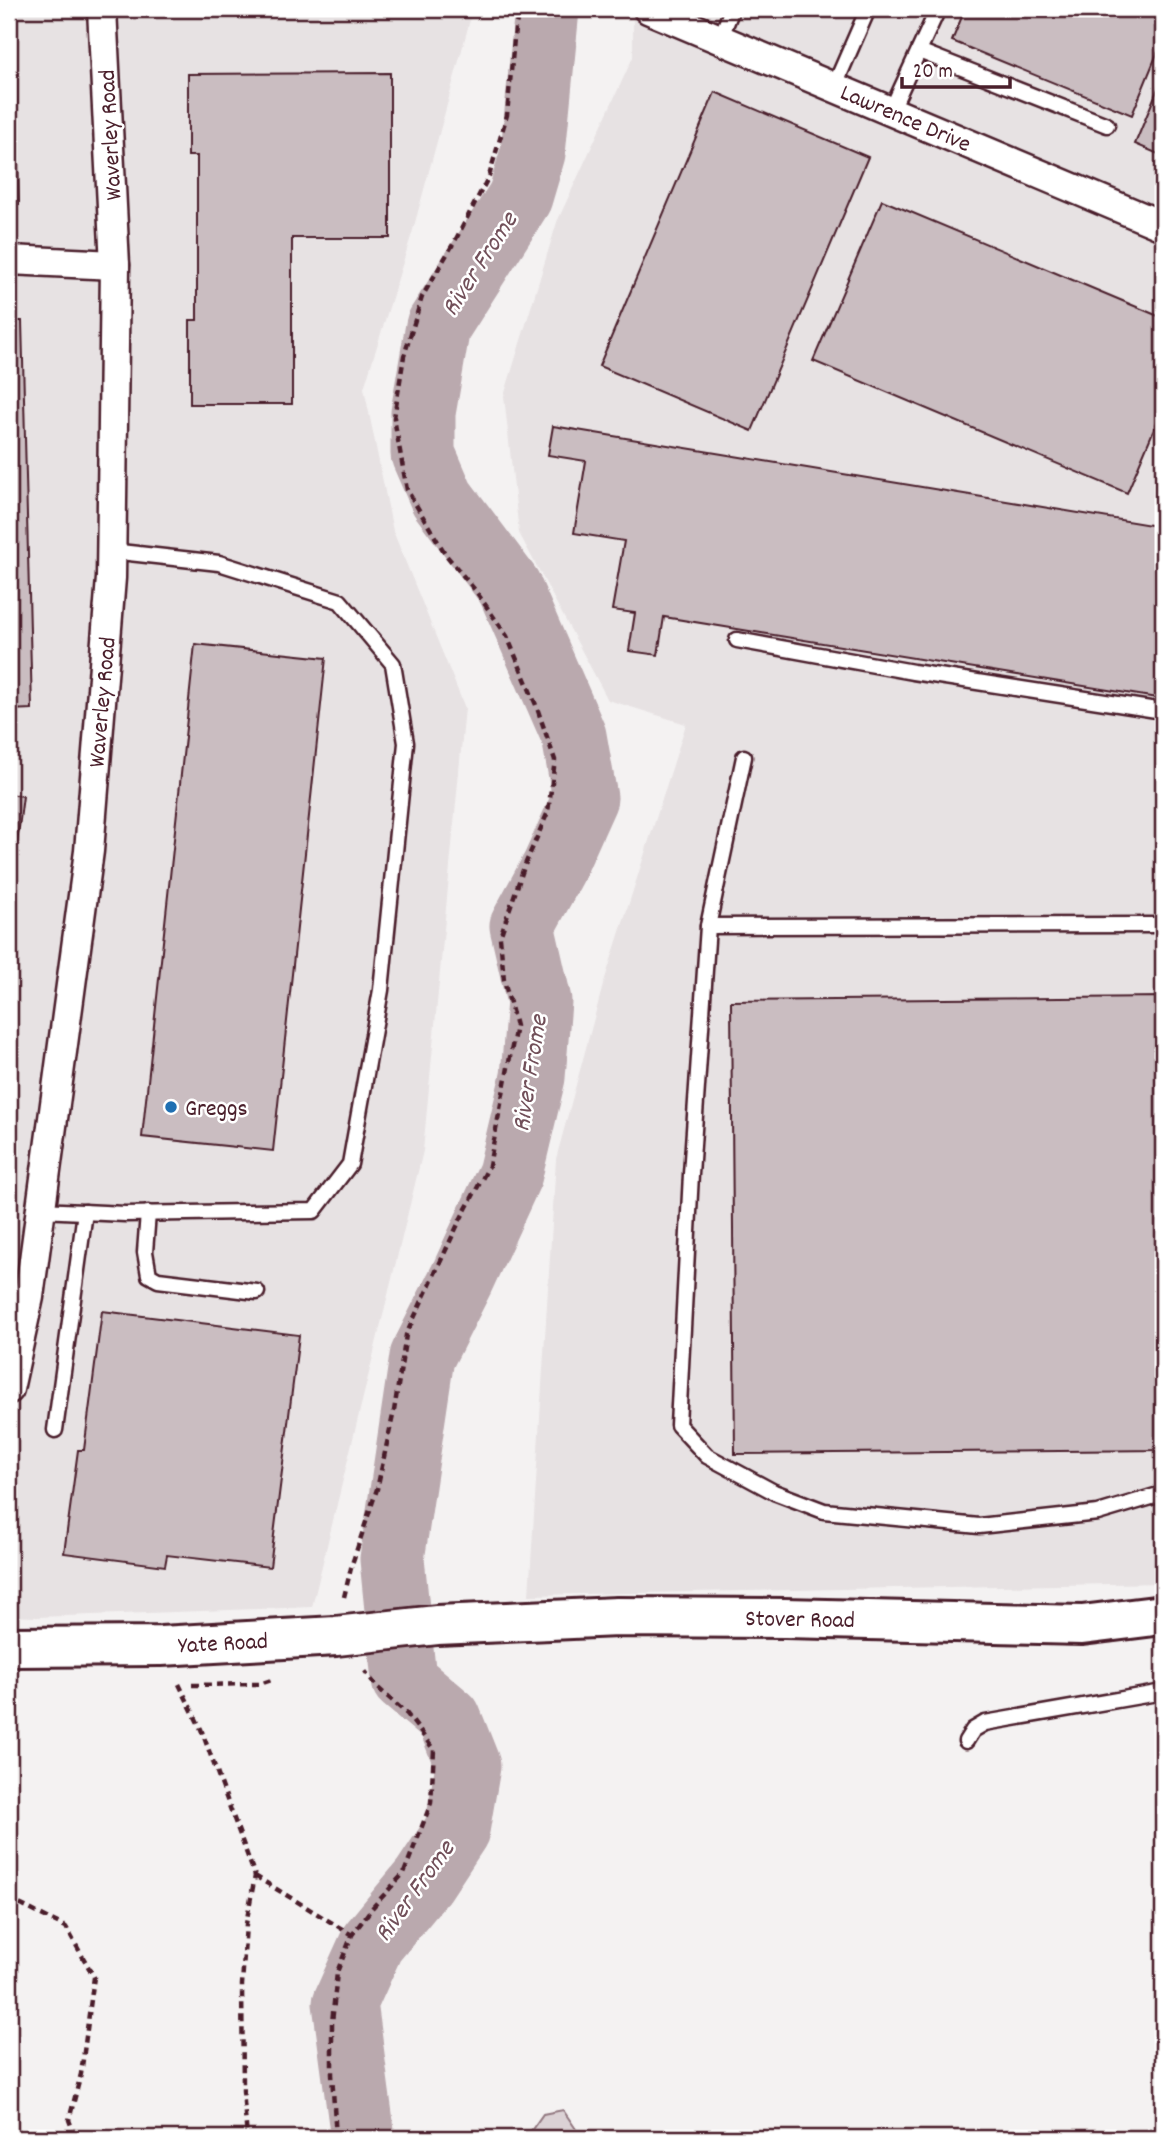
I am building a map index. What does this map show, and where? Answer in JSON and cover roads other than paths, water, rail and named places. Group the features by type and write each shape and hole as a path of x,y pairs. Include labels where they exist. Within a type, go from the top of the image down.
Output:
{"main road":[{"name":"Stover Road","path":"437,1625 617,1618 785,1618 1082,1625 1163,1615"},
{"name":"Yate Road","path":"9,1647 357,1648 437,1625"}],"street":[{"name":"Waverley Road","path":"9,1389 19,1296 41,1210 89,851 111,578 116,265 102,9"},
{"name":"Lawrence Drive","path":"648,9 1163,226"},
{"path":"9,260 116,265"}],"lane":[{"path":"720,39 732,9"},
{"path":"834,87 868,9"},
{"path":"891,111 938,9"},
{"path":"919,51 1107,125"},
{"path":"41,1210 148,1213 314,1211 349,1164 381,990 406,743 393,664 340,601 219,562 111,551"},
{"path":"737,640 913,672 1163,710"},
{"path":"744,757 709,926 691,1174 678,1425 707,1456 774,1492 824,1511 979,1526 1098,1513 1156,1496 1163,1497"},
{"path":"709,926 1163,925"},
{"path":"55,1430 85,1212"},
{"path":"148,1213 145,1252 149,1275 158,1280 257,1293"},
{"path":"966,1741 973,1730 985,1723 1163,1692"}],"waterway":[{"name":"River Frome","path":"363,2138 345,2003 372,1943 424,1880 457,1830 468,1766 449,1718 404,1680 392,1559 422,1357 510,1174 533,1077 539,1001 522,926 554,867 585,798 574,736 509,587 442,498 423,454 423,413 438,326 520,197 533,153 547,9"}],"place":[{"name":"Greggs","path":"171,1107"}]}
